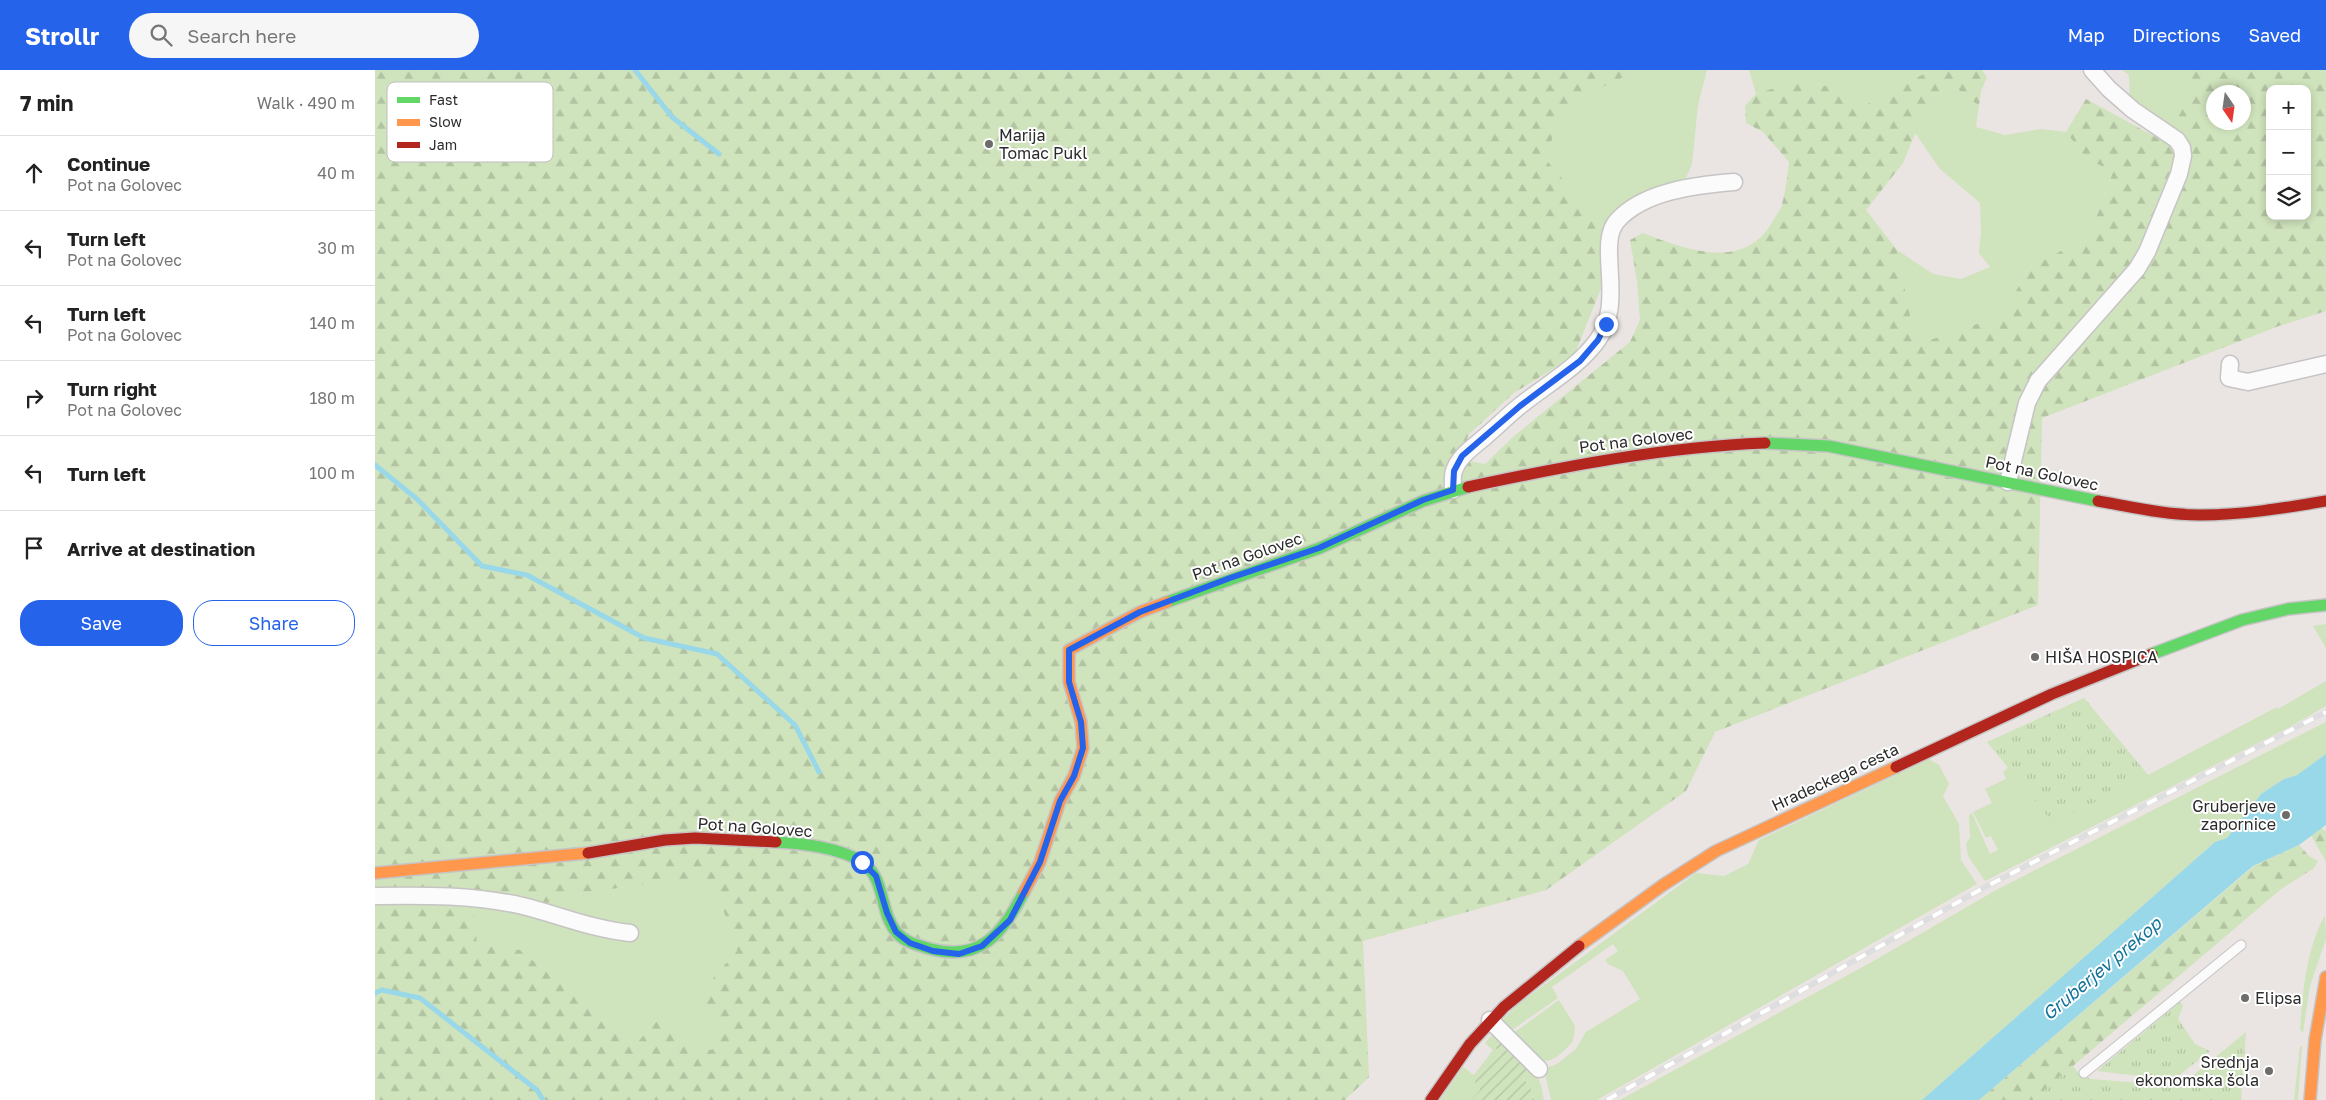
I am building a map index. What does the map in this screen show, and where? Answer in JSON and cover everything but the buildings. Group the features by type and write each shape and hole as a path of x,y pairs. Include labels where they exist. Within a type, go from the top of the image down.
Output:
{"street":[{"path":"2008,482 2027,403 2038,381 2137,269 2147,252 2172,191 2183,156 2182,148 2177,140 2133,110 2109,89 2092,70"},
{"path":"1453,490 1454,471 1462,456 1520,406 1580,361 1598,340 1610,312 1612,280 1608,240 1617,221 1628,212 1648,201 1676,190 1734,182"},
{"path":"2229,364 2229,378 2248,382 2326,364"},
{"name":"Pot na Golovec","path":"375,873 578,855 665,840 695,838 797,843 840,853 862,862 876,876 887,913 896,932 910,943 947,953 971,951 982,946 1010,920 1040,862 1060,801 1074,776 1083,748 1081,722 1069,682 1069,650 1140,612 1230,578 1319,548 1423,500 1453,490 1586,462 1674,450 1764,443 1828,446 2008,482 2076,498 2161,512 2201,515 2282,509 2326,501"},
{"name":"Hradeckega cesta","path":"1431,1100 1450,1071 1491,1020 1543,973 1694,864 1740,839 2052,694 2242,620 2288,609 2326,605"},
{"path":"375,896 457,896 486,899 523,906 594,928 630,933"},
{"path":"2310,1100 2315,1040 2326,977"},
{"path":"1491,1020 1539,1069"}],"lane":[{"path":"2084,1073 2241,945"}],"green space":[{"path":"375,70 1638,70 1557,109 1548,162 1605,228 1606,276 1574,356 1514,393 1468,435 1463,460 1485,464 1513,437 1630,342 1640,320 1637,281 1630,240 1643,233 1696,250 1731,252 1747,247 1761,237 1773,221 1780,210 1789,162 1763,132 1746,123 1745,106 1756,94 1796,81 1827,86 1856,110 1931,70 1982,70 1987,77 1981,91 1979,106 1950,83 1928,102 1903,163 1866,210 1897,250 1915,341 1933,339 2003,315 2028,269 2090,235 2113,172 2086,158 2066,132 2086,99 2163,141 2189,99 2181,70 2326,70 2326,311 2279,326 2042,418 2038,605 1715,732 1686,791 1546,890 1363,941 1369,1077 1345,1100 375,1100","holes":["675,881 715,885 737,951 699,994 716,1025 719,1048 704,1051 662,1015 635,1045 599,1019 572,993 520,950 477,943 473,905 539,905 587,892"]},
{"path":"1638,70 1707,70 1698,105 1692,164 1685,180 1631,221 1605,228 1548,162 1557,108"},
{"path":"1749,70 1931,70 1856,110 1827,86 1796,81 1756,94"},
{"path":"2122,70 2181,70 2189,99 2173,128 2130,101 2129,75"},
{"path":"1950,83 1979,106 1976,127 2005,135 2041,129 2066,132 2086,158 2113,172 2090,235 2028,269 2003,315 1933,339 1914,341 1897,250 1933,274 1961,279 1990,267 1979,253 1981,232 1980,203 1940,169 1915,133 1928,102"},
{"path":"2326,624 2326,648 2313,626"},
{"path":"2326,681 2326,706 2288,728 1985,881 1968,856 1966,843 1970,838 1969,815 1972,813 1990,854 1998,850 1991,836 1986,838 1973,812 1992,803 1985,789 2006,779 2003,772 2084,698 2148,775 2277,707 2278,709"},
{"path":"2084,698 2148,775 2053,823 1987,742"},
{"path":"2326,722 2326,754 2297,775 2284,779 2261,794 2227,838 2215,842 1922,1100 1620,1100 1877,959 1998,889"},
{"path":"1929,759 1939,765 1949,784 1943,796 1959,824 1961,860 1977,884 1597,1100 1551,1100 1544,1069 1557,1064 1576,1049 1586,1032 1640,999 1623,971 1608,964 1605,960 1618,951 1613,944 1552,987 1558,998 1509,1032 1502,1020 1520,1003 1696,873 1724,876 1748,864 1759,840"},
{"path":"2322,828 2326,832 2326,862 2311,835"},
{"path":"2299,845 2309,856 2318,861 2314,868 2280,890 2033,1100 1979,1100 2254,866"},
{"path":"675,881 716,885 737,951 699,994 716,1025 719,1048 704,1051 662,1015 635,1045 599,1019 572,993 520,950 477,943 473,905 539,905 587,892"},
{"path":"2325,915 2326,939 2310,986 2303,1033 2300,1029 2307,970 2313,942"},
{"path":"1559,1000 1575,1026 1573,1041 1555,1058 1547,1061 1541,1060 1534,1057 1511,1035"},
{"path":"2180,1002 2183,1006 2178,1019 2195,1044 2210,1051 2173,1080 2097,1071"},
{"path":"1495,1032 1501,1055 1474,1081 1480,1090 1471,1100 1440,1100 1463,1067 1474,1075 1493,1050 1485,1043"},
{"path":"2246,1032 2241,1100 2033,1100 2072,1065 2077,1071 2090,1079 2180,1086"},
{"path":"1499,1035 1534,1069 1523,1077 1532,1091 1534,1100 1471,1100 1480,1090 1474,1081 1501,1055 1492,1043"},
{"path":"2300,1046 2302,1046 2298,1100 2294,1100"},
{"path":"1534,1069 1541,1085 1544,1100 1534,1100 1532,1091 1523,1076"}],"water":[{"name":"Gruberjev prekop","path":"2326,754 2326,825 2299,845 2253,866 1979,1100 1922,1100 2215,842 2227,838 2261,794 2284,779 2297,775"}],"waterway":[{"path":"635,70 672,117 719,154"},
{"path":"375,465 417,499 482,566 527,575 644,638 717,654 795,725 819,772"},
{"path":"375,993 382,990 420,998 537,1090 543,1100"}],"railway":[{"path":"1607,1100 1985,887 2326,712"}],"traffic: fast":[{"path":"1765,443 1828,446 2098,501"},
{"path":"1167,602 1320,548 1423,501 1468,487"},
{"path":"2152,654 2242,620 2288,609 2326,605"},
{"path":"776,842 809,845 832,850 862,862 875,877 887,915 897,933 908,941 931,949 948,952 964,951 988,941 1008,920 1024,892"}],"traffic: slow":[{"path":"1024,892 1040,862 1060,801 1074,776 1083,748 1081,722 1069,682 1069,650 1140,612 1167,602"},
{"path":"1579,946 1663,885 1716,851 1896,767"},
{"path":"375,873 588,853"},
{"path":"2310,1100 2315,1040 2326,977"}],"traffic: jam":[{"path":"1468,487 1652,453 1765,443"},
{"path":"2098,501 2187,515 2216,515 2279,509 2326,501"},
{"path":"1896,767 2052,694 2152,654"},
{"path":"588,853 665,840 695,838 776,842"},
{"path":"1431,1100 1470,1044 1504,1007 1579,946"}],"place":[{"name":"Marija Tomac Pukl","path":"989,144"},
{"name":"HIŠA HOSPICA","path":"2035,657"},
{"name":"Gruberjeve zapornice","path":"2286,815"},
{"name":"Elipsa","path":"2245,998"},
{"name":"Srednja ekonomska šola","path":"2269,1071"}],"route":[{"path":"862,862 876,876 887,913 896,932 910,943 933,951 959,954 982,946 1010,920 1040,862 1060,801 1074,776 1083,748 1081,722 1069,682 1069,650 1140,612 1230,578 1319,548 1423,500 1453,490 1454,471 1462,456 1520,406 1580,361 1598,340 1606,324"}]}
